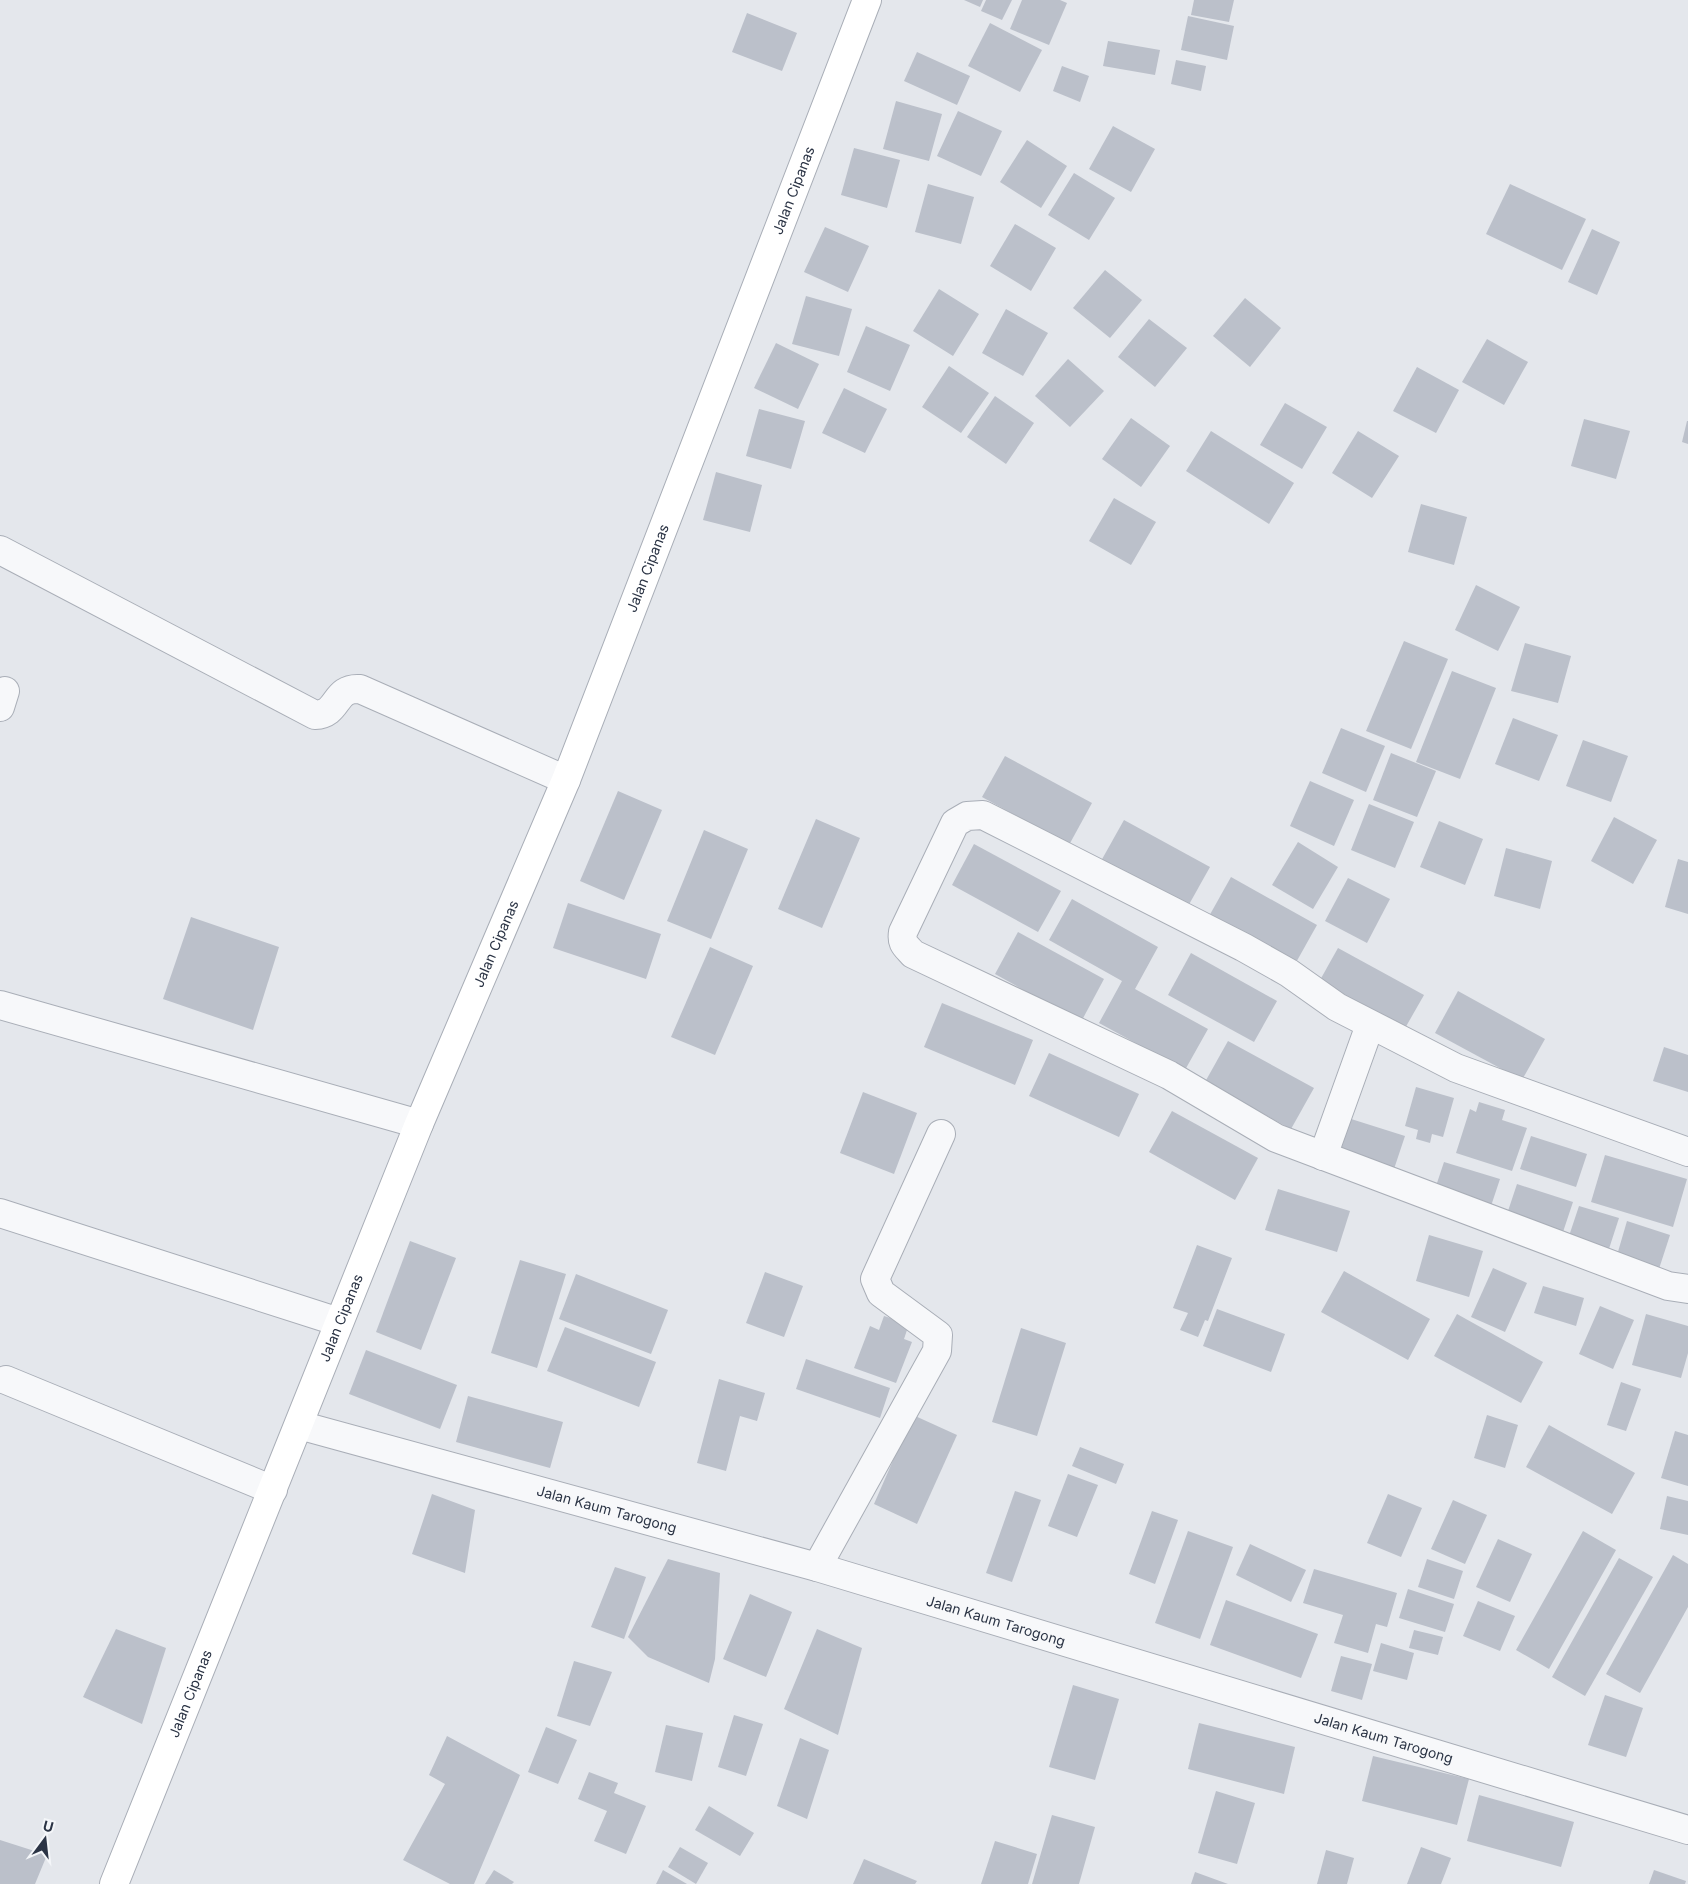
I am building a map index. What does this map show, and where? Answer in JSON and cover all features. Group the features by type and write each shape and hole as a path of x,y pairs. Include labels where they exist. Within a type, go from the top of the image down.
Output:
{"street":[{"name":"Jalan Cipanas","path":"114,1884 419,1124 566,780 867,0"},
{"path":"0,550 315,715 323,715 330,711 342,693 350,689 360,689 566,780"},
{"path":"1688,1152 1456,1068 1337,1007 1289,974 1243,948 983,815 967,816 955,823 903,932 902,940 913,954 1169,1075 1276,1138 1668,1286 1688,1289"},
{"path":"0,1005 419,1124"},
{"path":"1323,1156 1370,1025"},
{"path":"817,1567 937,1351 938,1335 881,1293 875,1279 941,1134"},
{"path":"0,1213 339,1322"},
{"path":"6,1380 273,1490"},
{"name":"Jalan Kaum Tarogong","path":"299,1425 817,1567 1688,1830"}],"building":[{"path":"964,0 983,0 980,7"},
{"path":"986,0 1012,0 1002,20 981,11"},
{"path":"1022,0 1060,0 1067,3 1049,45 1010,29"},
{"path":"1194,0 1234,0 1229,22 1191,15"},
{"path":"747,13 797,33 782,71 732,52"},
{"path":"1188,16 1234,26 1227,60 1181,50"},
{"path":"990,23 1042,50 1020,92 968,66"},
{"path":"1108,41 1160,50 1155,75 1103,66"},
{"path":"917,52 970,76 957,105 904,81"},
{"path":"1176,60 1206,66 1201,91 1171,84"},
{"path":"1062,66 1089,76 1080,102 1053,91"},
{"path":"896,101 942,114 929,161 883,149"},
{"path":"958,111 1002,131 981,176 937,156"},
{"path":"1113,126 1155,149 1131,192 1089,169"},
{"path":"1027,140 1067,166 1041,208 1000,182"},
{"path":"854,148 900,160 887,208 841,195"},
{"path":"1074,173 1115,198 1089,240 1048,215"},
{"path":"928,184 974,197 961,244 915,232"},
{"path":"1510,184 1586,219 1562,270 1486,234"},
{"path":"1015,224 1056,248 1031,291 990,266"},
{"path":"825,227 869,246 848,292 804,272"},
{"path":"1592,229 1620,242 1597,295 1568,282"},
{"path":"1105,270 1142,300 1110,338 1073,308"},
{"path":"939,289 979,314 953,356 913,331"},
{"path":"806,296 852,309 839,356 792,344"},
{"path":"1245,298 1281,328 1250,367 1213,336"},
{"path":"1006,309 1048,333 1023,376 982,353"},
{"path":"1149,319 1187,348 1155,387 1118,357"},
{"path":"866,326 910,345 890,391 847,372"},
{"path":"1487,339 1528,362 1504,405 1462,382"},
{"path":"776,343 819,364 798,409 754,388"},
{"path":"1068,359 1104,391 1070,427 1035,396"},
{"path":"949,366 989,393 961,433 922,407"},
{"path":"1417,367 1459,390 1436,433 1393,411"},
{"path":"844,388 887,409 865,453 822,433"},
{"path":"995,396 1034,423 1006,464 967,437"},
{"path":"1285,403 1327,427 1302,469 1260,445"},
{"path":"759,409 805,421 791,469 746,456"},
{"path":"1131,418 1170,446 1141,487 1102,459"},
{"path":"1584,419 1630,431 1616,479 1571,466"},
{"path":"1688,421 1688,444 1682,442"},
{"path":"1211,431 1294,483 1269,524 1186,471"},
{"path":"1358,431 1399,456 1372,498 1332,473"},
{"path":"716,472 762,485 750,532 703,520"},
{"path":"1114,498 1156,522 1131,565 1089,541"},
{"path":"1421,504 1467,517 1454,565 1408,552"},
{"path":"1476,585 1520,607 1498,651 1455,630"},
{"path":"1404,641 1448,659 1411,749 1366,731"},
{"path":"1525,643 1571,656 1558,703 1511,691"},
{"path":"1452,671 1496,688 1460,779 1416,762"},
{"path":"1513,718 1558,735 1539,781 1495,764"},
{"path":"1341,728 1385,746 1366,792 1322,773"},
{"path":"1583,740 1628,756 1611,802 1566,786"},
{"path":"1391,753 1436,771 1417,817 1373,800"},
{"path":"1005,756 1092,803 1069,845 982,797"},
{"path":"1310,781 1354,800 1334,846 1290,826"},
{"path":"618,791 662,810 624,900 580,881"},
{"path":"1369,804 1414,822 1395,868 1351,850"},
{"path":"1614,817 1657,840 1633,884 1591,861"},
{"path":"816,819 860,838 822,928 778,909"},
{"path":"1124,820 1210,867 1187,908 1101,861"},
{"path":"1439,821 1483,839 1465,885 1420,867"},
{"path":"704,830 748,849 711,939 667,921"},
{"path":"1298,842 1338,867 1313,909 1272,885"},
{"path":"974,844 1061,891 1038,932 952,885"},
{"path":"1506,848 1552,861 1540,909 1494,896"},
{"path":"1678,859 1688,862 1688,914 1665,907"},
{"path":"1231,877 1317,925 1294,966 1208,918"},
{"path":"1348,878 1390,899 1367,943 1325,921"},
{"path":"1072,899 1158,947 1135,989 1208,1029 1185,1070 1099,1023 1122,981 1049,940"},
{"path":"568,903 661,934 646,979 553,948"},
{"path":"191,917 279,947 253,1030 163,999"},
{"path":"1018,932 1104,979 1081,1022 995,974"},
{"path":"710,947 753,966 715,1055 671,1037"},
{"path":"1338,948 1424,995 1400,1037 1315,989"},
{"path":"1191,953 1277,1001 1254,1042 1168,995"},
{"path":"1458,991 1545,1039 1522,1080 1435,1033"},
{"path":"942,1003 1033,1040 1015,1085 924,1047"},
{"path":"1228,1041 1314,1088 1291,1129 1205,1082"},
{"path":"1664,1047 1688,1055 1688,1092 1653,1081"},
{"path":"1049,1053 1139,1094 1119,1137 1029,1096"},
{"path":"1416,1087 1454,1098 1443,1137 1432,1134 1430,1143 1416,1139 1418,1130 1405,1126"},
{"path":"863,1092 917,1113 894,1174 840,1153"},
{"path":"1479,1102 1505,1110 1502,1120 1527,1128 1512,1171 1456,1153 1470,1109 1476,1112"},
{"path":"1172,1111 1258,1158 1235,1200 1149,1152"},
{"path":"1348,1118 1405,1136 1394,1169 1338,1151"},
{"path":"1531,1136 1587,1154 1576,1187 1520,1169"},
{"path":"1605,1155 1687,1179 1673,1227 1591,1202"},
{"path":"1444,1162 1500,1179 1489,1212 1433,1195"},
{"path":"1517,1184 1573,1202 1562,1235 1506,1217"},
{"path":"1278,1189 1350,1211 1337,1252 1265,1230"},
{"path":"1579,1206 1619,1218 1606,1258 1566,1245"},
{"path":"1627,1221 1670,1235 1657,1275 1615,1262"},
{"path":"1429,1235 1483,1251 1469,1297 1416,1281"},
{"path":"410,1241 456,1258 421,1350 376,1332"},
{"path":"1197,1245 1232,1258 1208,1321 1205,1320 1198,1337 1180,1330 1188,1313 1173,1308"},
{"path":"520,1260 566,1274 537,1368 491,1353"},
{"path":"1493,1268 1527,1283 1505,1332 1471,1317"},
{"path":"1344,1271 1430,1319 1408,1360 1321,1312"},
{"path":"765,1272 803,1286 784,1337 746,1323"},
{"path":"576,1274 668,1310 651,1354 559,1319"},
{"path":"1543,1286 1584,1298 1576,1326 1534,1313"},
{"path":"1600,1306 1634,1320 1613,1369 1579,1354"},
{"path":"1217,1309 1285,1334 1271,1372 1203,1346"},
{"path":"1457,1314 1543,1362 1521,1403 1434,1356"},
{"path":"1646,1314 1688,1326 1688,1353 1681,1378 1632,1365"},
{"path":"884,1316 909,1324 904,1339 912,1342 896,1383 854,1368 870,1326 879,1330"},
{"path":"565,1327 656,1362 639,1407 547,1371"},
{"path":"1021,1328 1066,1343 1037,1436 992,1422"},
{"path":"366,1350 457,1385 440,1429 349,1394"},
{"path":"806,1359 890,1388 880,1418 796,1389"},
{"path":"719,1379 765,1393 757,1421 740,1416 726,1471 697,1463"},
{"path":"1621,1382 1641,1389 1626,1431 1607,1425"},
{"path":"468,1396 563,1422 550,1468 456,1442"},
{"path":"913,1415 957,1435 917,1524 874,1504"},
{"path":"1487,1415 1518,1425 1505,1468 1474,1458"},
{"path":"1549,1425 1635,1473 1612,1514 1526,1467"},
{"path":"1675,1431 1688,1435 1688,1486 1661,1478"},
{"path":"1080,1447 1124,1464 1116,1484 1072,1466"},
{"path":"1068,1474 1098,1485 1077,1537 1048,1526"},
{"path":"1015,1491 1041,1500 1012,1582 986,1573"},
{"path":"432,1494 475,1510 465,1573 412,1554"},
{"path":"1388,1494 1422,1508 1401,1557 1367,1543"},
{"path":"1667,1496 1688,1501 1688,1535 1660,1529"},
{"path":"1453,1500 1487,1515 1465,1564 1431,1549"},
{"path":"1152,1511 1178,1520 1155,1584 1129,1574"},
{"path":"1188,1531 1233,1547 1200,1639 1155,1623"},
{"path":"1583,1531 1616,1550 1549,1669 1516,1650"},
{"path":"1498,1539 1532,1554 1510,1602 1476,1587"},
{"path":"1250,1544 1306,1570 1291,1602 1236,1575"},
{"path":"1673,1555 1688,1564 1688,1607 1640,1693 1606,1674"},
{"path":"1619,1558 1653,1577 1585,1696 1552,1677"},
{"path":"668,1559 720,1573 715,1659 709,1683 648,1657 628,1637"},
{"path":"1427,1559 1463,1571 1454,1599 1418,1587"},
{"path":"615,1567 646,1577 624,1639 591,1627"},
{"path":"1314,1569 1397,1593 1387,1627 1376,1624 1368,1653 1334,1643 1343,1615 1303,1603"},
{"path":"1408,1589 1454,1604 1445,1632 1399,1618"},
{"path":"750,1594 792,1612 766,1677 723,1659"},
{"path":"1226,1600 1318,1634 1301,1678 1210,1645"},
{"path":"1478,1601 1515,1616 1500,1651 1463,1636"},
{"path":"116,1629 166,1648 142,1724 83,1697"},
{"path":"817,1629 862,1648 838,1735 784,1709"},
{"path":"1414,1630 1443,1637 1438,1655 1409,1648"},
{"path":"1381,1643 1414,1653 1407,1680 1373,1671"},
{"path":"1341,1656 1372,1664 1362,1700 1331,1691"},
{"path":"574,1661 612,1672 590,1726 557,1716"},
{"path":"1073,1685 1119,1699 1095,1780 1049,1767"},
{"path":"1605,1695 1643,1708 1626,1757 1588,1745"},
{"path":"734,1715 763,1724 746,1776 718,1767"},
{"path":"1199,1723 1295,1747 1284,1794 1188,1769"},
{"path":"666,1725 703,1733 692,1781 655,1772"},
{"path":"546,1727 577,1740 558,1784 528,1772"},
{"path":"447,1736 520,1775 474,1884 450,1884 403,1860 445,1784 429,1775"},
{"path":"800,1738 829,1750 807,1819 777,1806"},
{"path":"1373,1756 1469,1779 1457,1825 1362,1801"},
{"path":"589,1772 618,1783 614,1793 646,1806 626,1854 594,1841 607,1811 578,1799"},
{"path":"1216,1791 1255,1803 1237,1864 1198,1853"},
{"path":"1479,1795 1574,1822 1561,1867 1467,1841"},
{"path":"709,1806 754,1833 740,1856 695,1830"},
{"path":"1052,1815 1095,1827 1079,1884 1032,1884"},
{"path":"0,1840 47,1855 35,1884 0,1884"},
{"path":"995,1841 1037,1854 1028,1884 981,1884"},
{"path":"680,1847 708,1863 696,1884 668,1867"},
{"path":"1421,1847 1451,1858 1441,1884 1407,1884"},
{"path":"1326,1850 1354,1858 1347,1884 1317,1884"},
{"path":"864,1859 917,1881 915,1884 853,1884"},
{"path":"494,1870 514,1882 512,1884 485,1884"},
{"path":"663,1870 687,1884 656,1884"},
{"path":"1654,1870 1686,1881 1685,1884 1649,1884"},
{"path":"1195,1872 1228,1884 1191,1884"}]}
